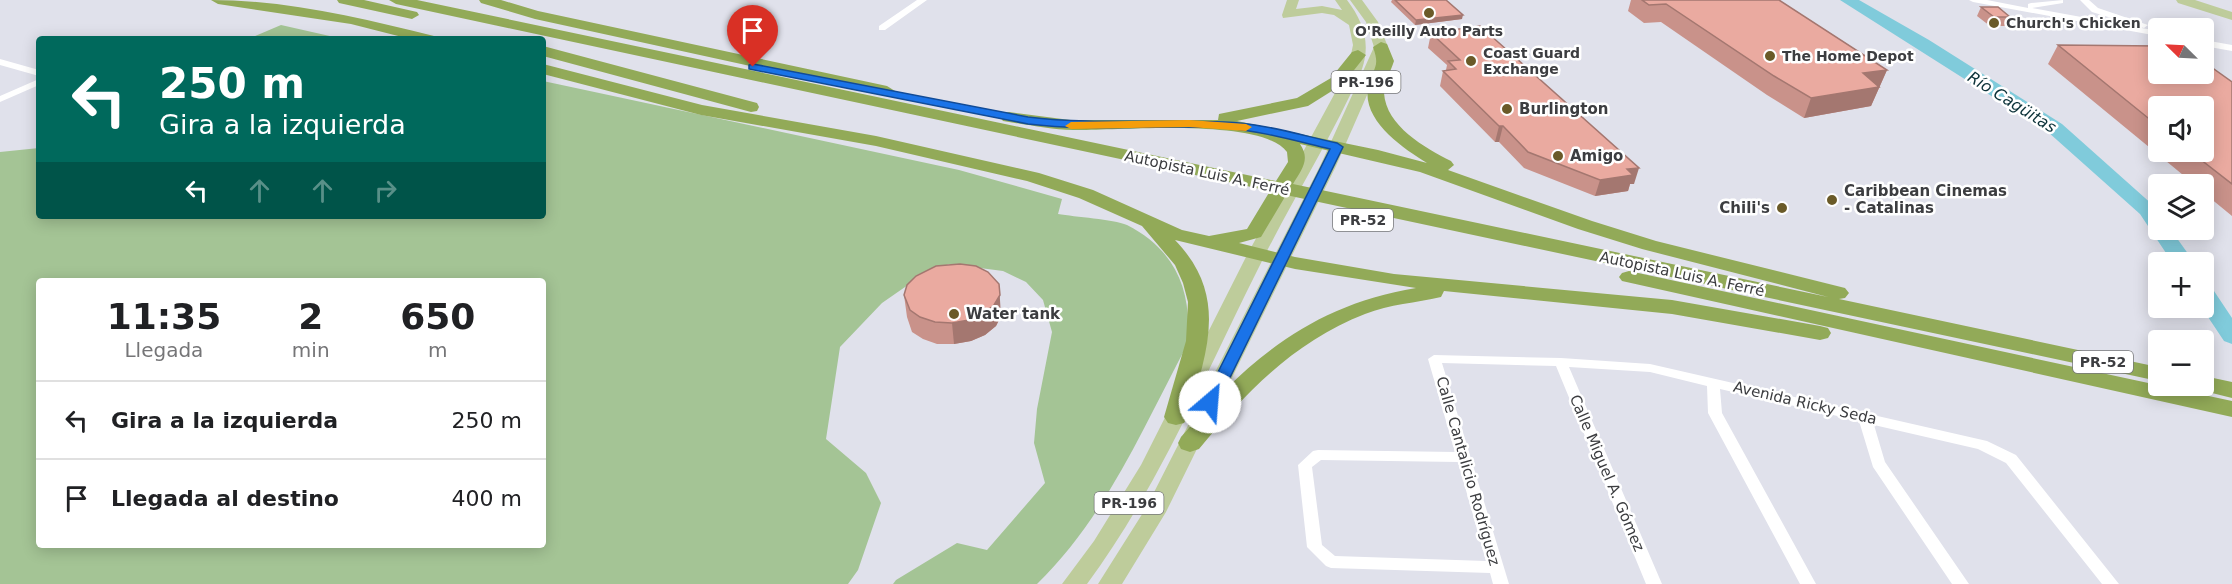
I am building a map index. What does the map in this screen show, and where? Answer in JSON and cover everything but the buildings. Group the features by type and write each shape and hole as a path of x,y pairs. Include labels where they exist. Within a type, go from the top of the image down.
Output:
{"highway":[{"path":"218,0 351,20 417,36"},
{"name":"Autopista Luis A. Ferré","path":"344,0 522,36"},
{"name":"Autopista Luis A. Ferré","path":"396,0 514,36"},
{"path":"486,0 535,15 856,83 920,99"},
{"path":"498,31 530,24 1028,121 1070,126 1226,125 1262,130 1415,165 1612,234 2047,350"},
{"name":"Autopista Luis A. Ferré","path":"546,41 2148,372"},
{"name":"Autopista Luis A. Ferré","path":"546,44 2232,409"},
{"path":"1380,48 1386,61 1377,84 1376,94 1379,104 1392,127 1425,154 1461,173 1690,254"},
{"path":"546,52 876,141 1059,184 1203,243 1282,260 1347,273 1479,289 1672,307 1966,361 2087,377"},
{"path":"1189,124 1302,102 1337,81 1358,55"},
{"path":"546,70 701,110 876,141"},
{"path":"1147,222 1213,239 1229,240 1265,229 1302,162 1294,147 1262,130"},
{"path":"1147,222 1186,267 1194,283 1197,298 1199,329 1197,347 1176,417"},
{"path":"1190,443 1227,398 1267,360 1339,316 1370,305 1417,294 1479,289"},
{"path":"2214,386 2232,390"}],"main road":[{"path":"1293,0 1288,15 1314,9 1327,10 1345,15 1356,26"},
{"name":"PR-196","path":"1302,162 1317,142 1356,65 1360,40 1355,18 1341,0"},
{"path":"1356,0 1372,22"},
{"path":"1364,0 1380,48"},
{"path":"2182,0 2232,16"},
{"path":"2205,0 2232,8"},
{"name":"PR-196","path":"1110,584 1155,512 1190,443 1328,166 1380,48"},
{"name":"PR-196","path":"1074,584 1120,519 1176,417 1256,254 1265,229"}],"street":[{"path":"882,28 923,0"},
{"path":"1973,0 2060,7 2075,16 2148,32"},
{"path":"2001,0 2031,6 2060,7"},
{"path":"2075,16 2076,0"},
{"path":"2084,0 2095,10 2145,25"},
{"path":"2075,16 2148,25"},
{"path":"2214,38 2232,41"},
{"path":"2214,45 2232,48"},
{"path":"0,62 36,72"},
{"path":"0,99 36,83"},
{"name":"Avenida Ricky Seda","path":"1434,358 1561,362 1650,368 1982,445 2011,459 2111,584"},
{"name":"Calle Cantalicio Rodríguez","path":"1434,358 1501,584"},
{"name":"Calle Miguel A. Gómez","path":"1561,362 1654,584"},
{"path":"1713,382 1715,413 1808,584"},
{"path":"1865,418 1878,463 1961,584"},
{"path":"1464,457 1318,455 1305,465 1315,547 1331,562 1496,567"}],"green space":[{"path":"281,25 330,36 255,36"},
{"path":"546,82 959,170 1062,199 1058,214 1127,225 1158,247 1178,274 1187,307 1187,345 1138,440 1103,501 1061,558 1037,584 893,584 957,543 987,550 1045,483 1034,443 1037,409 1052,332 1043,300 1026,282 1003,271 949,264 918,278 882,303 840,347 826,439 866,473 881,503 858,570 848,584 0,584 0,152 36,148 36,219 546,219"}],"waterway":[{"name":"Río Cagüitas","path":"1848,0 1923,44 2055,128 2148,211"},
{"name":"Río Cagüitas","path":"2168,240 2176,252"},
{"name":"Río Cagüitas","path":"2214,308 2232,336"}],"slow traffic":[{"path":"1071,126 1189,124 1246,127"}],"place":[{"name":"O'Reilly Auto Parts","path":"1429,13"},
{"name":"Church's Chicken","path":"1994,23"},
{"name":"The Home Depot","path":"1770,56"},
{"name":"Coast Guard Exchange","path":"1471,61"},
{"name":"Burlington","path":"1507,109"},
{"name":"Amigo","path":"1558,156"},
{"name":"Caribbean Cinemas - Catalinas","path":"1832,200"},
{"name":"Chili's","path":"1782,208"},
{"name":"Water tank","path":"954,314"}],"route":[{"path":"753,67 1028,121 1070,126 1189,124 1238,126 1337,147 1210,402"}]}
